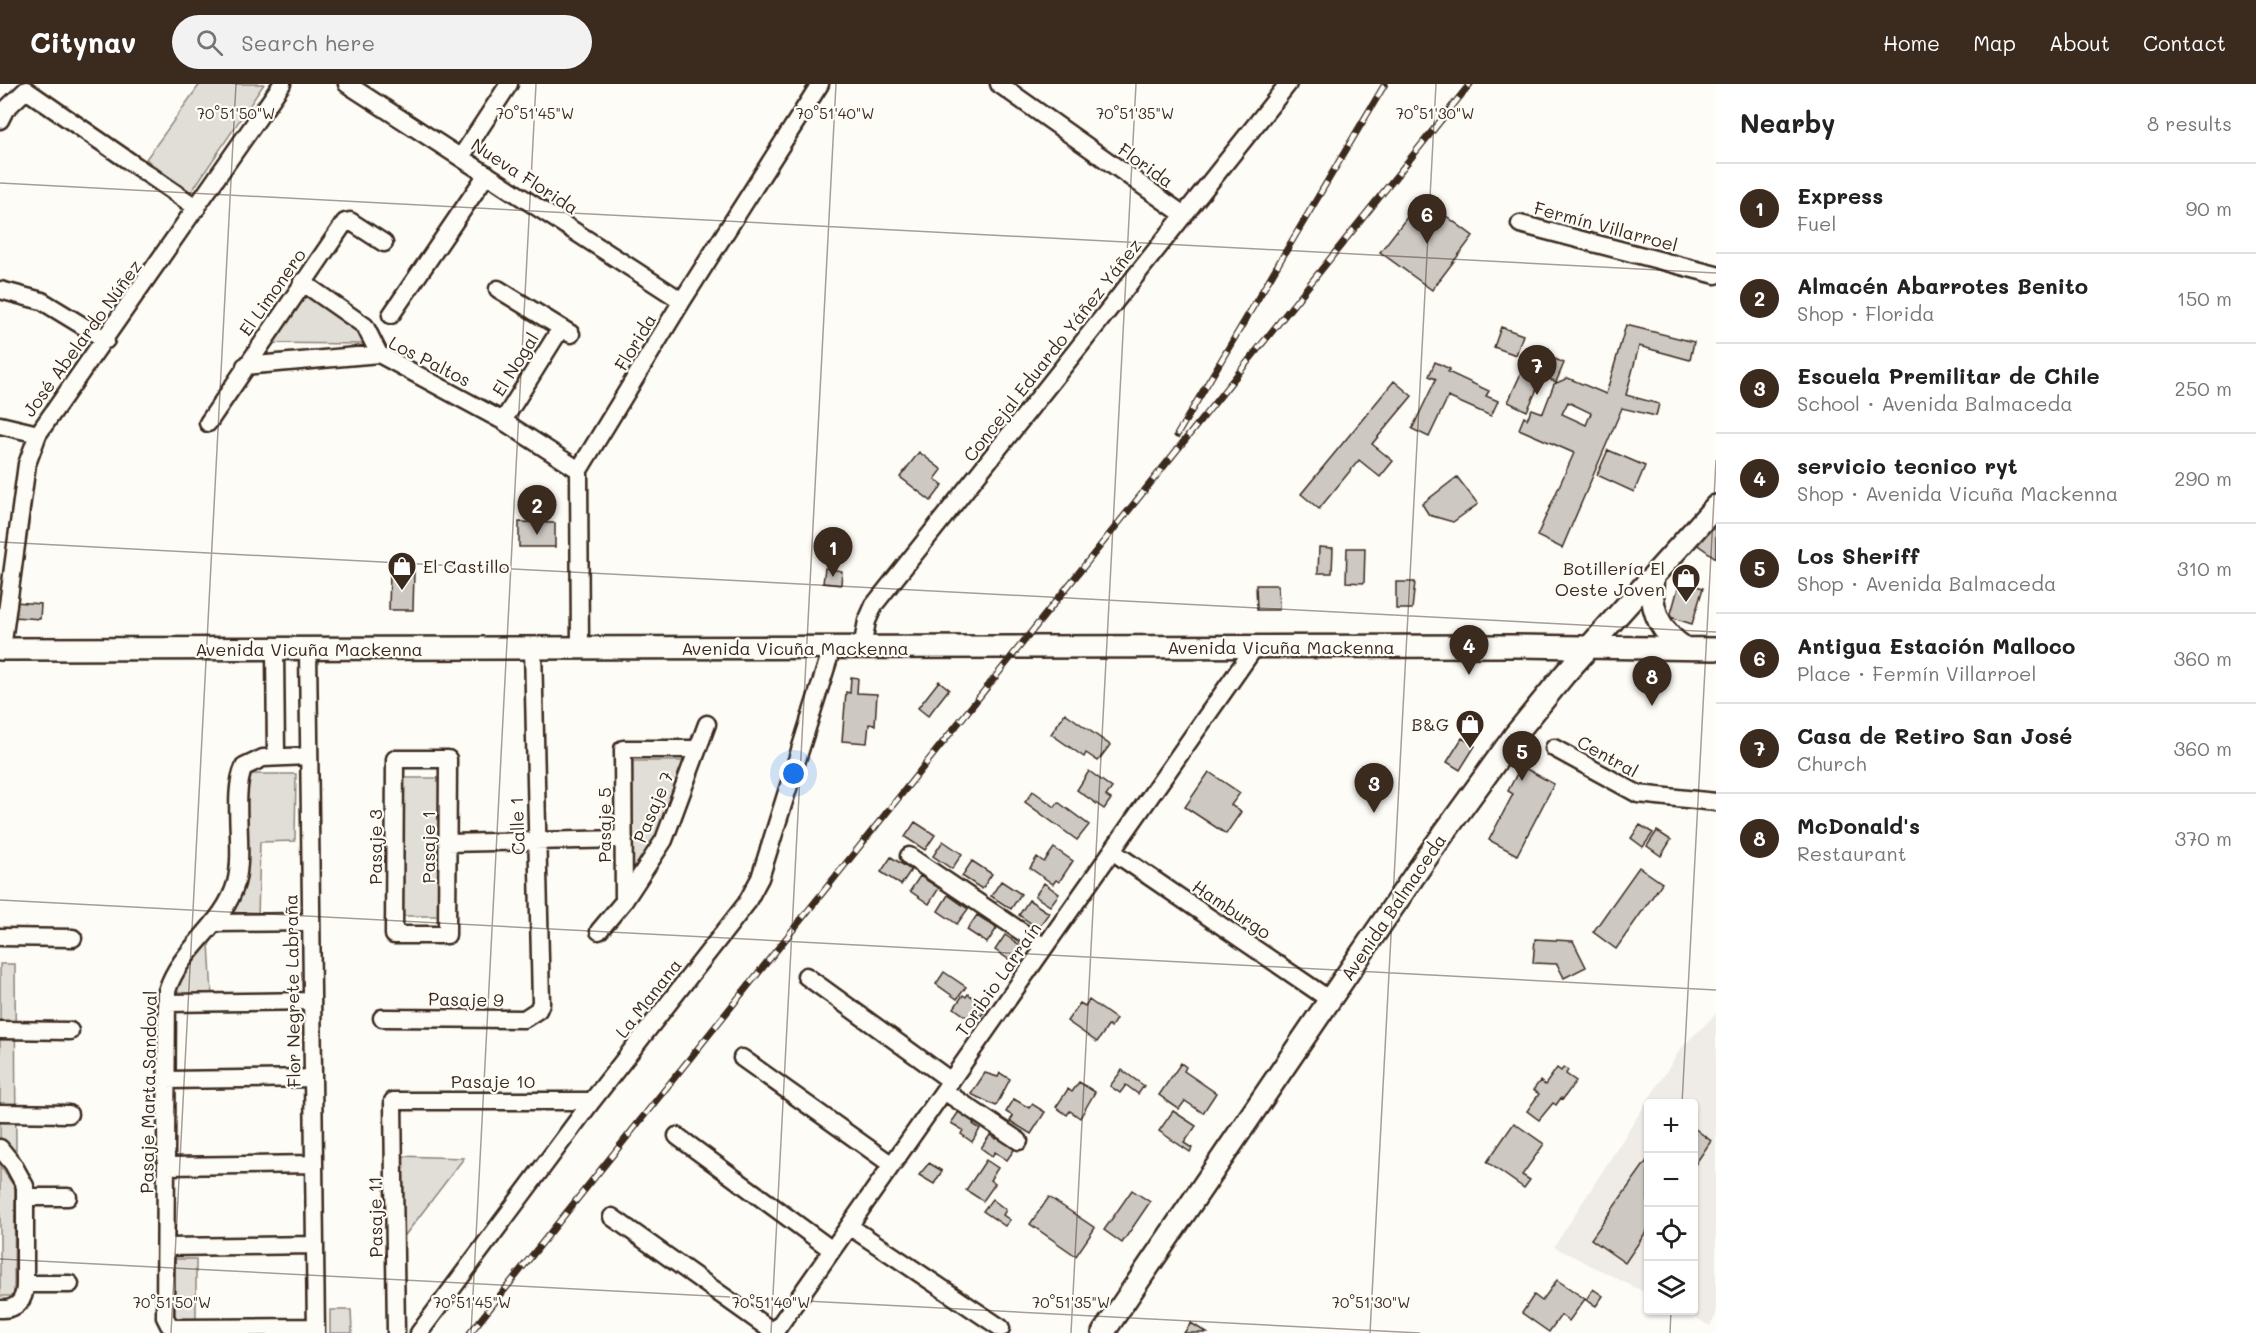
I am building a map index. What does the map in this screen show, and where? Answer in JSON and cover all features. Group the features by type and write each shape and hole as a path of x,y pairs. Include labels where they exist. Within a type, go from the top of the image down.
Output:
{"main road":[{"name":"Avenida Balmaceda","path":"1103,1333 1474,790 1527,720 1590,646 1716,506"},
{"path":"1653,576 1651,598 1657,620 1668,635 1683,647"},
{"name":"Avenida Vicuña Mackenna","path":"1,650 1590,646 1716,649"}],"street":[{"name":"José Abelardo Núñez","path":"1,650 27,464 38,434 106,340 282,84"},
{"name":"Nueva Florida","path":"346,84 682,301"},
{"path":"460,158 509,84"},
{"name":"Florida","path":"579,470 682,301 820,84"},
{"name":"Florida","path":"999,84 1184,215"},
{"name":"Concejal Eduardo Yáñez Yáñez","path":"862,648 867,621 874,605 1288,84"},
{"path":"2,115 26,90 197,208"},
{"path":"391,315 487,174"},
{"name":"El Limonero","path":"208,423 345,222 350,221 384,243"},
{"name":"Fermín Villarroel","path":"1520,224 1716,275"},
{"path":"302,282 365,326 379,354"},
{"path":"0,290 42,301 106,340"},
{"name":"El Nogal","path":"498,290 566,331 503,421"},
{"name":"Los Paltos","path":"245,366 379,354 503,421 579,470"},
{"path":"0,425 38,434"},
{"path":"579,470 580,648"},
{"name":"Toribio Larraín","path":"774,1333 1255,647"},
{"name":"Calle 1","path":"533,648 541,1003"},
{"name":"La Manana","path":"419,1333 592,1101 738,916 753,893 832,648"},
{"path":"275,649 276,756 308,756"},
{"name":"Flor Negrete Labraña","path":"308,649 316,1330"},
{"name":"Pasaje 7","path":"599,930 624,901 664,840 706,724"},
{"name":"Central","path":"1554,748 1638,794 1716,802"},
{"name":"Pasaje 5","path":"624,901 623,749 697,749"},
{"name":"Pasaje Marta Sandoval","path":"276,756 253,761 244,767 240,781 240,850 237,880 224,912 177,967 167,991 165,1317 169,1325 177,1328 316,1330"},
{"name":"Pasaje 3","path":"447,935 394,935 395,759 448,759"},
{"name":"Pasaje 1","path":"447,935 448,759"},
{"path":"447,843 624,839"},
{"name":"Hamburgo","path":"1112,851 1330,1000"},
{"path":"909,856 1044,947"},
{"path":"215,923 310,922"},
{"path":"0,937 73,938"},
{"path":"806,976 1019,1141"},
{"path":"166,1003 312,1001"},
{"name":"Pasaje 9","path":"382,1018 524,1020 538,1010 541,1003"},
{"path":"0,1030 70,1030"},
{"path":"742,1058 891,1166"},
{"path":"166,1080 312,1078"},
{"name":"Pasaje 10","path":"393,1101 592,1101"},
{"name":"Pasaje 11","path":"393,1101 396,1333"},
{"path":"0,1113 69,1114"},
{"path":"677,1136 832,1250"},
{"path":"0,1149 13,1164 25,1186 25,1292 17,1305 10,1310 0,1309"},
{"path":"166,1166 314,1164"},
{"path":"25,1197 68,1197"},
{"path":"612,1217 774,1333"},
{"path":"849,1226 1001,1328"},
{"path":"166,1247 315,1245"},
{"path":"25,1284 70,1284"}],"shaded area":[{"path":"200,84 264,84 190,194 146,159"},
{"path":"295,285 365,332 365,344 257,343"},
{"path":"627,761 688,761 661,836 628,886"},
{"path":"247,774 296,774 295,841 260,842 258,918 224,919"},
{"path":"402,778 443,778 443,916 401,916"},
{"path":"209,943 212,996 172,998 188,964"},
{"path":"0,964 15,964 16,1160 0,1143"},
{"path":"1716,1014 1716,1315 1710,1326 1689,1315 1698,1315 1698,1099 1649,1099 1682,1047"},
{"path":"1644,1106 1644,1292 1554,1247"},
{"path":"397,1156 464,1158 399,1243"},
{"path":"0,1166 15,1187 14,1296 0,1296"},
{"path":"174,1259 196,1259 196,1320 175,1320"},
{"path":"330,1310 351,1310 352,1333 330,1333"}],"building":[{"path":"1422,198 1473,236 1432,290 1380,252"},
{"path":"1626,325 1694,342 1690,360 1639,346 1626,395 1659,404 1656,416 1622,408 1562,548 1537,536 1574,453 1519,429 1524,417 1527,419 1532,409 1543,413 1554,384 1568,378 1606,394","holes":["1568,402 1591,413 1586,425 1562,414"]},
{"path":"1501,327 1523,335 1516,355 1494,347"},
{"path":"1532,349 1564,363 1556,382 1543,376 1527,411 1508,402"},
{"path":"1435,362 1450,369 1448,372 1489,391 1486,396 1498,401 1491,416 1448,397 1429,437 1412,429 1436,379 1429,376"},
{"path":"1394,381 1412,396 1372,444 1393,461 1380,477 1359,460 1319,509 1301,494"},
{"path":"1608,450 1645,466 1634,492 1597,475"},
{"path":"919,452 942,470 935,479 943,485 931,501 900,477"},
{"path":"1457,477 1478,504 1453,522 1429,515 1422,504"},
{"path":"519,522 555,523 555,547 519,547"},
{"path":"1708,525 1716,531 1716,558 1695,543"},
{"path":"1319,547 1333,548 1332,573 1318,573"},
{"path":"1347,548 1365,548 1364,583 1346,582"},
{"path":"825,568 842,571 841,585 823,583"},
{"name":"El Castillo","path":"390,571 414,572 413,610 389,610"},
{"name":"Botillería El Oeste Joven","path":"1680,581 1703,588 1692,624 1670,617"},
{"path":"1396,582 1415,582 1412,609 1396,609"},
{"path":"1256,585 1278,585 1279,610 1257,610"},
{"path":"15,602 41,604 40,619 14,617"},
{"path":"851,677 858,678 857,693 877,694 875,725 869,724 867,743 842,741 846,692 850,693"},
{"path":"939,681 949,689 928,716 918,708"},
{"path":"1065,713 1110,745 1098,761 1086,753 1084,757 1051,734"},
{"path":"1462,738 1475,746 1460,770 1447,762"},
{"path":"1521,766 1554,784 1517,855 1489,840 1513,794 1508,791"},
{"path":"1089,771 1112,788 1106,796 1111,799 1104,809 1077,790"},
{"path":"1209,772 1240,793 1231,805 1241,812 1226,834 1185,807"},
{"path":"1033,791 1055,807 1058,802 1089,825 1077,840 1025,802"},
{"path":"915,822 935,835 925,850 905,837"},
{"path":"1640,825 1653,833 1643,847 1631,838"},
{"path":"1657,831 1671,840 1661,856 1647,846"},
{"path":"943,841 962,854 952,869 933,856"},
{"path":"1054,848 1073,861 1059,882 1056,880 1053,884 1030,868 1037,857 1044,862"},
{"path":"891,857 911,870 901,885 881,872"},
{"path":"972,861 992,874 982,889 962,876"},
{"path":"1639,867 1662,883 1616,949 1593,932"},
{"path":"920,876 939,888 929,904 910,891"},
{"path":"1001,881 1021,894 1011,909 991,896"},
{"path":"1044,883 1059,894 1050,906 1035,896"},
{"path":"948,895 968,909 957,924 938,911"},
{"path":"1029,900 1049,913 1038,928 1019,915"},
{"path":"977,915 997,928 987,943 967,930"},
{"path":"1005,935 1024,948 1014,963 995,950"},
{"path":"1535,939 1573,941 1586,967 1564,978 1557,964 1533,963"},
{"path":"944,972 966,987 957,999 936,984"},
{"path":"968,994 987,1008 981,1016 976,1012 971,1020 954,1008 963,995 966,997"},
{"path":"1089,1000 1116,1019 1097,1042 1067,1021 1080,1003 1085,1006"},
{"path":"1181,1063 1186,1067 1184,1071 1216,1093 1203,1113 1185,1101 1179,1109 1159,1095"},
{"path":"1564,1067 1568,1070 1566,1074 1576,1081 1563,1099 1561,1098 1556,1105 1553,1103 1539,1120 1527,1111 1539,1094 1533,1090 1540,1081 1545,1085 1557,1068 1561,1071"},
{"path":"1122,1070 1144,1086 1138,1094 1126,1085 1120,1093 1110,1086"},
{"path":"985,1073 998,1077 1000,1073 1010,1079 996,1106 971,1094"},
{"path":"1079,1082 1095,1092 1080,1118 1070,1111 1067,1115 1056,1107 1068,1089 1072,1092"},
{"path":"1014,1099 1029,1108 1032,1104 1045,1112 1031,1134 1010,1121 1013,1116 1006,1112"},
{"path":"960,1110 976,1120 973,1124 980,1129 972,1142 961,1134 963,1130 951,1123"},
{"path":"1173,1111 1196,1126 1184,1143 1192,1148 1190,1152 1159,1131"},
{"path":"1514,1123 1544,1144 1522,1175 1530,1180 1524,1188 1487,1162"},
{"path":"1698,1131 1711,1141 1698,1160"},
{"path":"990,1135 996,1139 999,1135 1016,1147 1007,1160 995,1152 992,1156 981,1148"},
{"path":"986,1160 998,1168 990,1180 995,1184 983,1201 966,1190"},
{"path":"929,1163 942,1171 934,1184 919,1175"},
{"path":"1644,1165 1644,1235 1625,1263 1591,1239"},
{"path":"1132,1190 1150,1202 1122,1243 1104,1230"},
{"path":"1049,1197 1095,1228 1076,1256 1030,1224"},
{"path":"992,1199 1006,1210 1003,1215 1010,1220 1005,1226 983,1211"},
{"path":"1557,1280 1585,1299 1569,1321 1561,1315 1549,1332 1522,1313 1534,1295 1542,1301"},
{"path":"1593,1289 1603,1296 1596,1306 1586,1300"},
{"path":"1191,1323 1207,1333 1184,1333"}],"railway":[{"path":"1177,435 1385,84"},
{"path":"470,1333 1470,84"}],"place":[{"name":"Antigua Estación Malloco","path":"1427,244"},
{"name":"Casa de Retiro San José","path":"1537,395"},
{"name":"Almacén Abarrotes Benito","path":"537,535"},
{"name":"Express","path":"833,577"},
{"name":"El Castillo","path":"402,592"},
{"name":"Botillería El Oeste Joven","path":"1686,604"},
{"name":"servicio tecnico ryt","path":"1469,675"},
{"name":"McDonald's","path":"1652,706"},
{"name":"B&G","path":"1470,750"},
{"name":"Los Sheriff","path":"1522,781"},
{"name":"Escuela Premilitar de Chile","path":"1374,813"}]}
